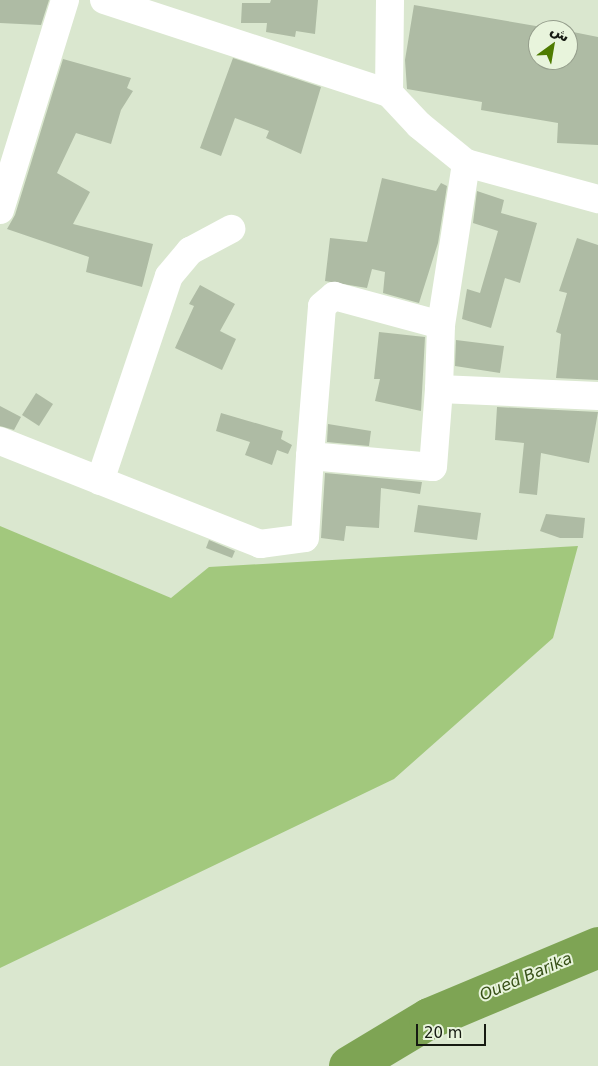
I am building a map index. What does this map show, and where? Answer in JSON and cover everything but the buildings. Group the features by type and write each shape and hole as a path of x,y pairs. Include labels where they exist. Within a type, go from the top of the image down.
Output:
{"street":[{"path":"0,210 65,0"},
{"path":"104,0 389,93 419,125 466,163 598,199"},
{"path":"389,93 390,0"},
{"path":"310,456 433,467 439,388 441,325 466,163"},
{"path":"100,481 169,276 190,251 231,229"},
{"path":"0,441 260,544 305,538 322,306 334,296 441,325"},
{"path":"439,388 598,396"}],"green space":[{"path":"0,526 171,598 209,567 578,546 553,638 394,779 0,968"}],"waterway":[{"name":"Oued Barika","path":"349,1066 429,1018 598,947"}]}
